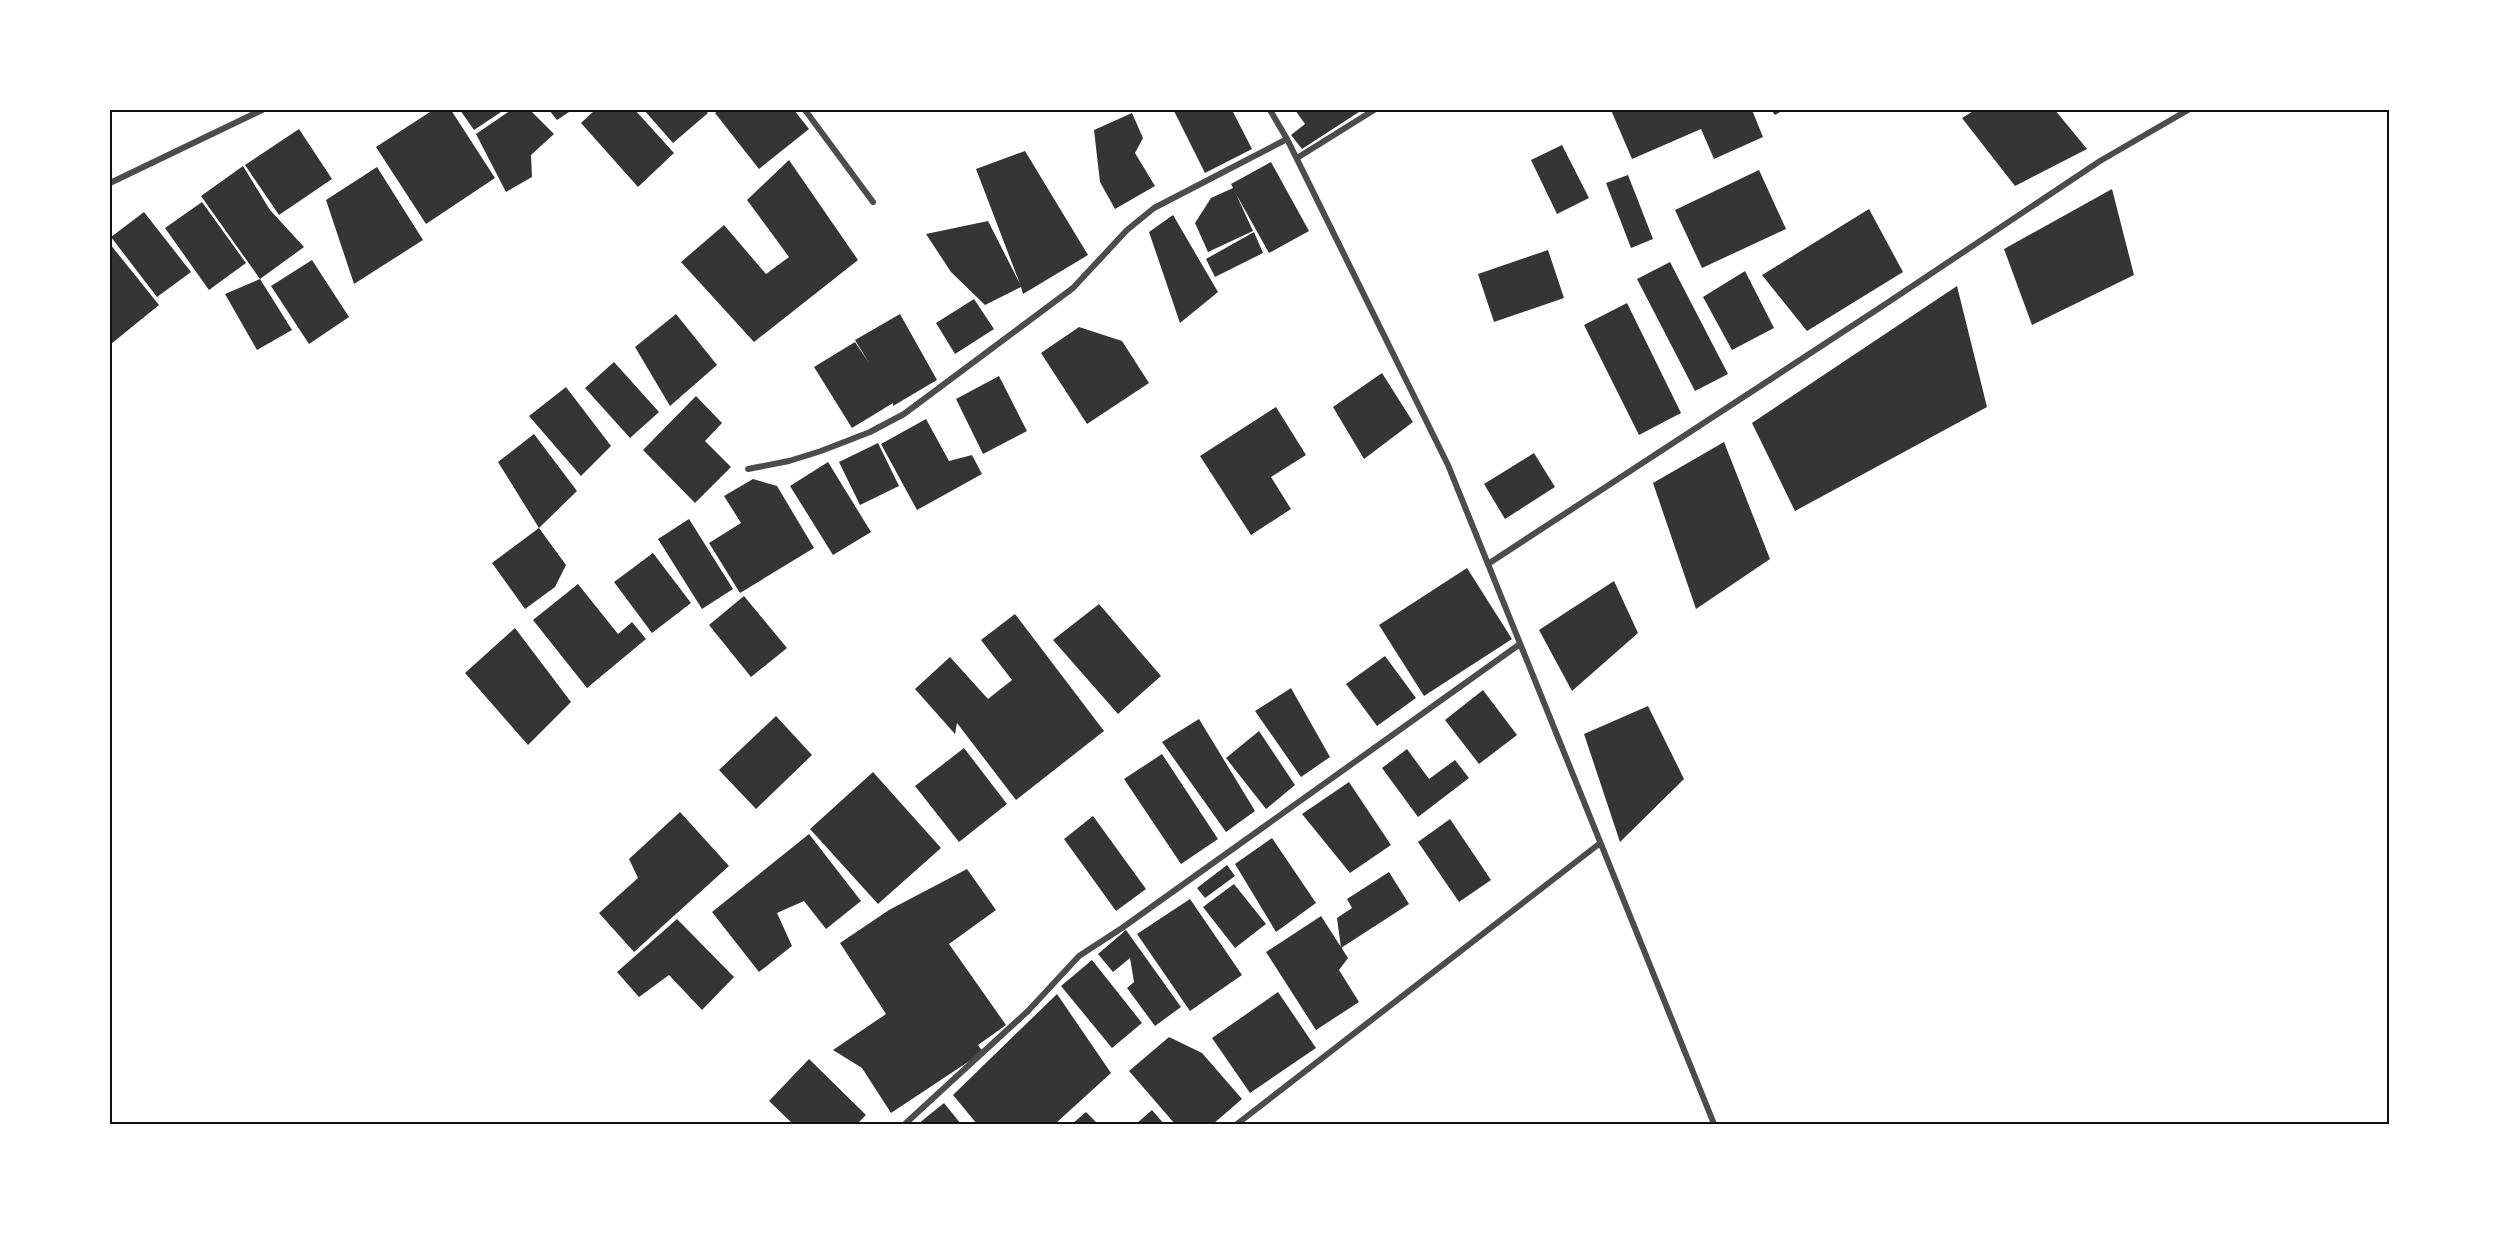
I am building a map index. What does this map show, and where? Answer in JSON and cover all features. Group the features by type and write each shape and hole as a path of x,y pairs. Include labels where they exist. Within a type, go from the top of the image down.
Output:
{"street":[{"path":"110,183 262,110"},
{"path":"806,110 873,202"},
{"path":"1270,110 1297,158 1448,465 1714,1125"},
{"path":"1297,158 1374,110"},
{"path":"1488,564 1881,308 2100,161 2188,110"},
{"path":"748,469 789,461 821,451 870,432 904,414 1073,288 1127,230 1154,208 1287,139"},
{"path":"906,1123 1028,1011 1078,956 1122,928 1520,644"},
{"path":"1237,1125 1599,844"}],"building":[{"path":"433,110 451,110 495,178 426,224 376,147"},
{"path":"460,110 504,110 474,130"},
{"path":"511,110 530,110 554,134 531,155 532,177 506,192 476,134"},
{"path":"549,110 572,110 557,120"},
{"path":"595,110 635,110 674,153 638,187 581,123"},
{"path":"644,110 705,110 708,113 673,143"},
{"path":"719,110 794,110 809,129 759,169 715,113"},
{"path":"1232,110 1252,149 1205,173 1174,111"},
{"path":"1295,110 1362,110 1302,149 1291,135 1305,124"},
{"path":"1611,110 1752,110 1763,137 1714,159 1701,129 1632,159"},
{"path":"1771,110 1783,110 1775,115"},
{"path":"1975,110 2055,110 2087,149 2015,186 1962,118"},
{"path":"1132,113 1143,138 1135,153 1155,186 1115,209 1100,182 1094,130"},
{"path":"299,129 332,179 279,215 245,165"},
{"path":"1562,145 1589,198 1557,214 1531,160"},
{"path":"1025,151 1088,255 1023,294 1021,287 985,305 951,272 926,234 988,221 1020,284 976,169"},
{"path":"789,160 858,260 754,342 681,262 724,225 766,274 789,257 747,200"},
{"path":"1271,162 1309,231 1269,253 1236,194 1253,231 1208,252 1195,223 1211,198 1233,188 1231,184"},
{"path":"243,166 270,210 304,247 260,279 201,196"},
{"path":"377,167 423,240 354,284 326,200"},
{"path":"1759,170 1786,229 1702,268 1675,210"},
{"path":"1628,175 1653,239 1631,248 1606,183"},
{"path":"2112,189 2134,275 2032,325 2004,249"},
{"path":"202,202 246,263 209,290 165,228"},
{"path":"1869,209 1903,272 1807,331 1762,275"},
{"path":"144,212 191,272 157,297 111,237"},
{"path":"1173,215 1218,292 1180,323 1149,232"},
{"path":"1254,232 1263,253 1215,277 1206,259"},
{"path":"110,244 159,305 111,344 110,342"},
{"path":"1548,250 1564,298 1494,322 1478,274"},
{"path":"312,260 349,317 309,344 271,286"},
{"path":"1670,262 1728,374 1695,391 1637,279"},
{"path":"1745,271 1774,328 1732,350 1703,297"},
{"path":"260,279 292,330 257,350 225,294"},
{"path":"1957,286 1987,407 1795,511 1752,423"},
{"path":"974,299 994,329 955,354 936,323"},
{"path":"1627,303 1681,413 1639,435 1584,325"},
{"path":"676,314 717,365 670,406 635,347"},
{"path":"900,314 937,380 852,428 814,367 855,342 869,363 855,340"},
{"path":"1079,327 1122,341 1149,383 1087,424 1041,353"},
{"path":"614,362 659,412 630,438 585,388"},
{"path":"1382,373 1413,422 1364,459 1333,407"},
{"path":"999,376 1027,431 983,454 956,399"},
{"path":"566,387 611,446 581,476 529,416"},
{"path":"696,396 722,423 705,441 731,467 695,503 643,450"},
{"path":"1276,407 1306,455 1271,477 1291,509 1251,535 1200,456"},
{"path":"926,419 949,461 972,455 982,474 917,510 881,444"},
{"path":"534,434 577,491 539,528 498,462"},
{"path":"1724,442 1770,559 1696,609 1653,483"},
{"path":"878,443 899,486 860,505 839,462"},
{"path":"1534,453 1555,487 1505,519 1484,484"},
{"path":"828,462 871,532 833,555 790,486"},
{"path":"753,479 777,486 814,548 740,593 709,543 741,523 724,496"},
{"path":"689,519 733,589 702,609 658,539"},
{"path":"539,528 566,565 555,587 525,609 492,563"},
{"path":"653,553 691,603 652,633 614,582"},
{"path":"1467,568 1512,639 1424,696 1379,625"},
{"path":"1614,581 1638,633 1572,691 1539,630"},
{"path":"578,584 618,634 632,622 646,639 587,688 533,620"},
{"path":"744,596 787,648 751,677 709,625"},
{"path":"1099,604 1161,676 1118,714 1053,640"},
{"path":"1015,614 1104,731 1016,800 957,723 955,734 915,689 950,657 988,699 1012,680 981,640"},
{"path":"515,628 571,702 528,745 465,673"},
{"path":"1385,656 1416,698 1377,726 1346,684"},
{"path":"1291,688 1330,757 1301,777 1255,711"},
{"path":"1483,690 1517,735 1479,764 1445,720"},
{"path":"1648,706 1684,779 1620,842 1584,734"},
{"path":"776,716 812,755 756,809 719,770"},
{"path":"1199,719 1255,811 1226,832 1162,742"},
{"path":"1259,731 1295,785 1266,809 1226,758"},
{"path":"964,748 1007,804 959,842 915,786"},
{"path":"1407,749 1429,779 1455,760 1469,778 1418,817 1382,768"},
{"path":"1162,754 1218,839 1181,864 1124,779"},
{"path":"873,772 941,848 878,904 810,829"},
{"path":"1349,782 1391,845 1350,873 1302,814"},
{"path":"680,812 729,866 634,952 599,913 638,878 629,859"},
{"path":"1093,816 1146,889 1116,911 1064,839"},
{"path":"1450,819 1491,880 1459,902 1418,842"},
{"path":"809,834 861,901 826,929 804,901 777,913 792,946 759,972 712,912"},
{"path":"1272,838 1316,903 1276,932 1235,864"},
{"path":"1227,865 1235,876 1205,898 1197,888"},
{"path":"967,869 996,910 949,944 1006,1025 978,1045 983,1052 891,1113 862,1068 833,1050 886,1014 840,943 889,910"},
{"path":"1389,872 1409,904 1341,948 1337,918 1352,908 1347,899"},
{"path":"1234,884 1266,924 1235,948 1203,907"},
{"path":"1190,899 1242,975 1190,1011 1137,934"},
{"path":"1321,916 1348,958 1339,970 1359,1002 1316,1030 1266,952"},
{"path":"677,919 734,977 702,1010 669,975 639,997 617,972"},
{"path":"1126,930 1181,1007 1155,1026 1127,988 1134,982 1130,958 1113,972 1098,954"},
{"path":"1092,960 1142,1023 1112,1048 1061,986"},
{"path":"1278,992 1316,1048 1250,1093 1212,1038"},
{"path":"1057,994 1111,1073 1055,1124 977,1124 953,1095"},
{"path":"1169,1037 1202,1053 1242,1099 1213,1124 1175,1124 1129,1071"},
{"path":"809,1059 866,1115 857,1124 793,1124 769,1101"},
{"path":"944,1103 961,1124 918,1124"},
{"path":"1152,1110 1164,1124 1136,1124"},
{"path":"1086,1112 1098,1124 1072,1124"}]}
